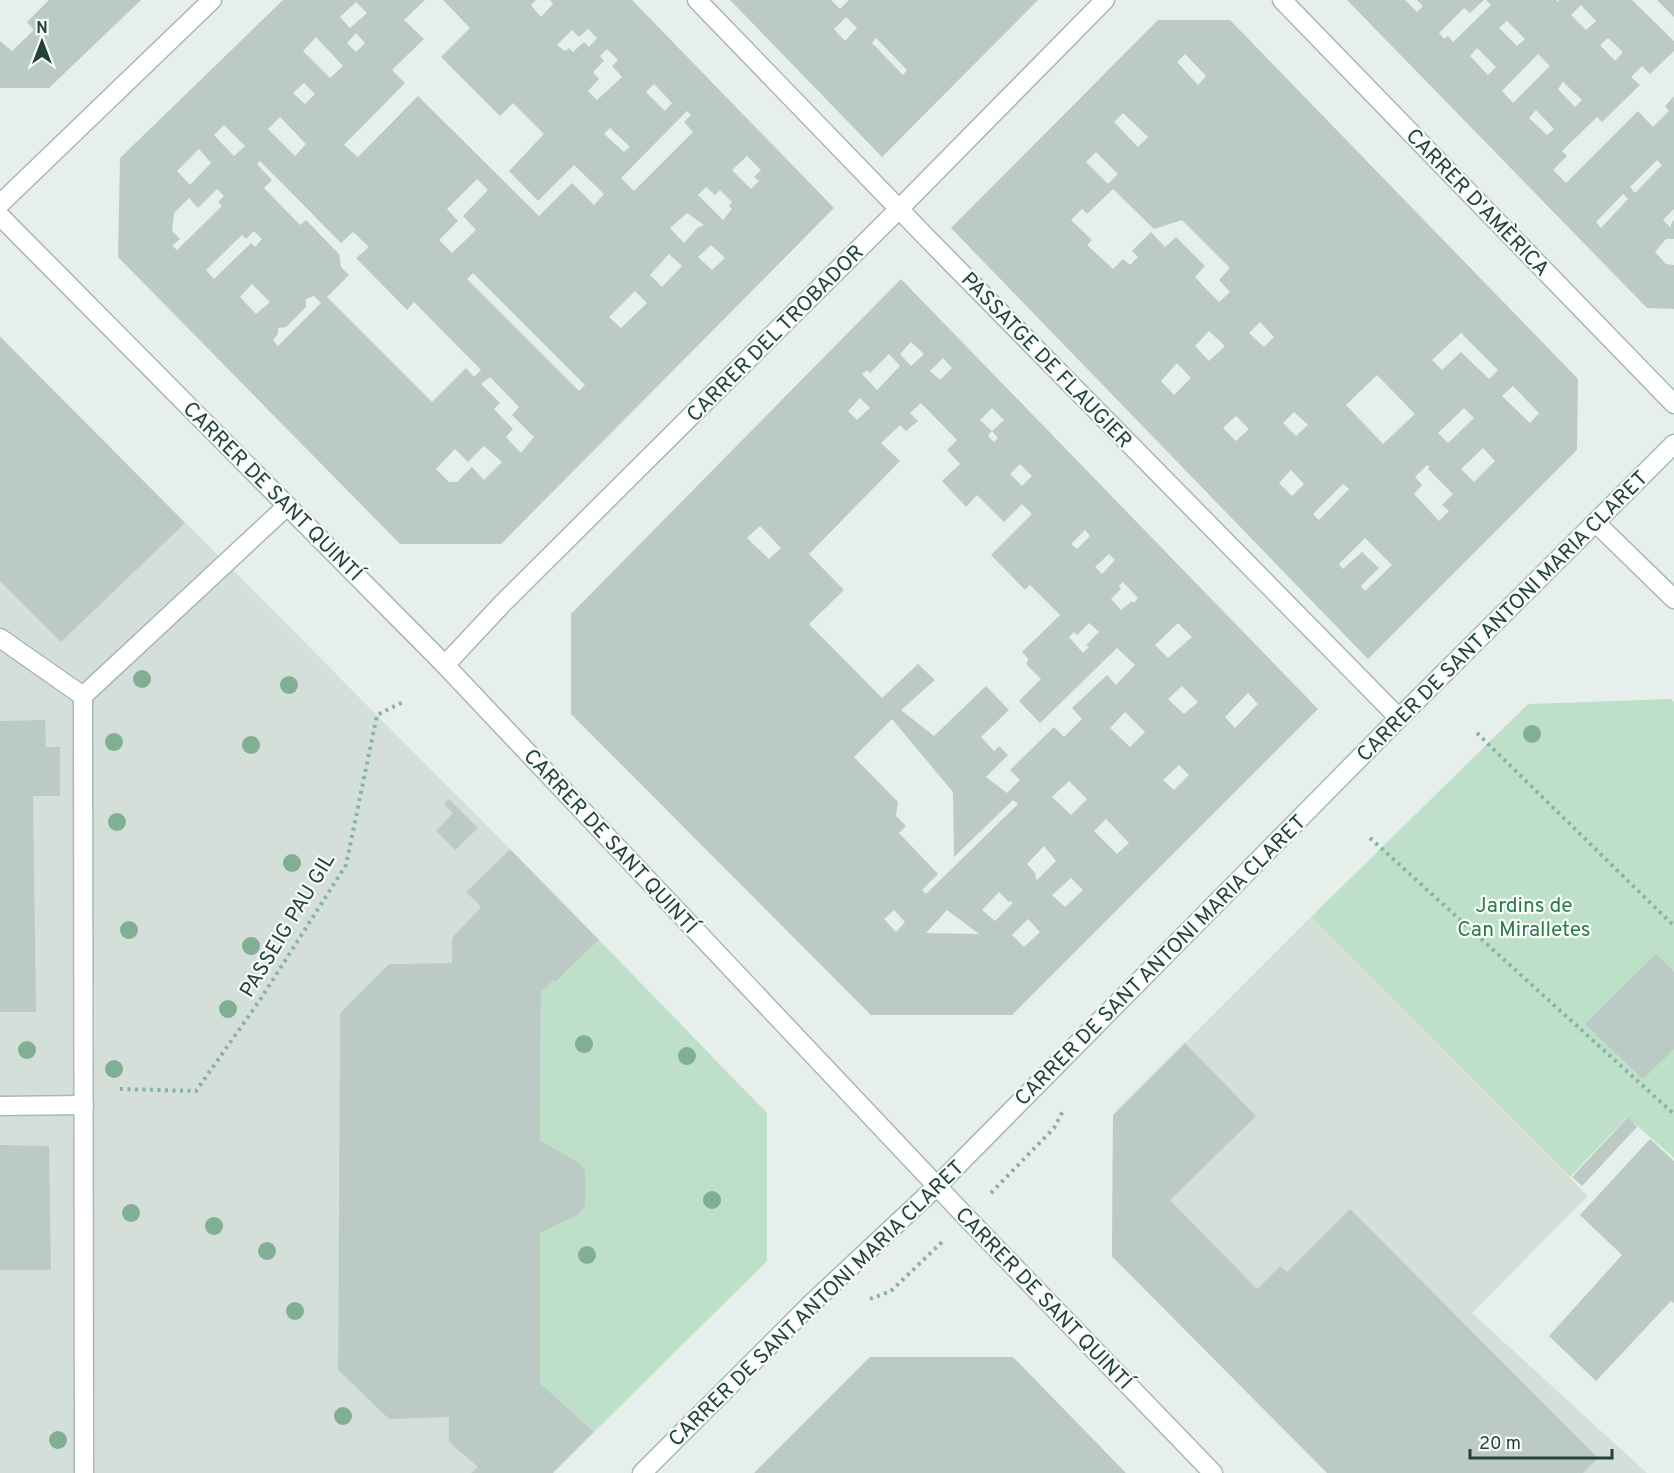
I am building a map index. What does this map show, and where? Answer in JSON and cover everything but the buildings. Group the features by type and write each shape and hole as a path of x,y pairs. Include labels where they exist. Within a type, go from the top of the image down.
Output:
{"street":[{"path":"0,204 212,0"},
{"name":"PASSATGE DE FLAUGIER","path":"697,0 1399,718"},
{"name":"CARRER DEL TROBADOR","path":"445,665 543,563 899,209 1105,0"},
{"name":"CARRER D'AMÈRICA","path":"1282,0 1674,404"},
{"name":"CARRER DE SANT QUINTÍ","path":"0,216 445,665 937,1186 1213,1473"},
{"name":"CARRER DE SANT ANTONI MARIA CLARET","path":"642,1473 813,1302 937,1186 1399,718 1674,444"},
{"path":"84,1473 83,696 287,506"},
{"path":"1596,523 1674,599"},
{"path":"0,638 83,696"},
{"path":"0,1106 84,1105"}],"path":[{"name":"PASSEIG PAU GIL","path":"120,1089 196,1091 260,1000 346,864 377,715 405,701"},
{"path":"1477,733 1674,926"},
{"path":"1370,838 1674,1114"},
{"name":"CARRER DE SANT ANTONI MARIA CLARET","path":"862,1306 870,1298 891,1291 914,1271"}],"shaded area":[{"path":"0,336 510,849 466,892 481,907 452,938 452,963 389,964 340,1013 338,1369 389,1418 449,1417 478,1467 471,1473 0,1473"},
{"path":"1311,917 1588,1196 1472,1313 1647,1473 1327,1473 1112,1257 1113,1115"}],"green space":[{"name":"Jardins de Can Miralletes","path":"1671,699 1674,702 1674,1158 1627,1117 1570,1177 1311,917 1528,704"},
{"path":"599,940 767,1113 767,1261 594,1432 540,1383 540,1233 585,1206 585,1169 578,1162 540,1140 541,992 554,980 557,982"}]}
